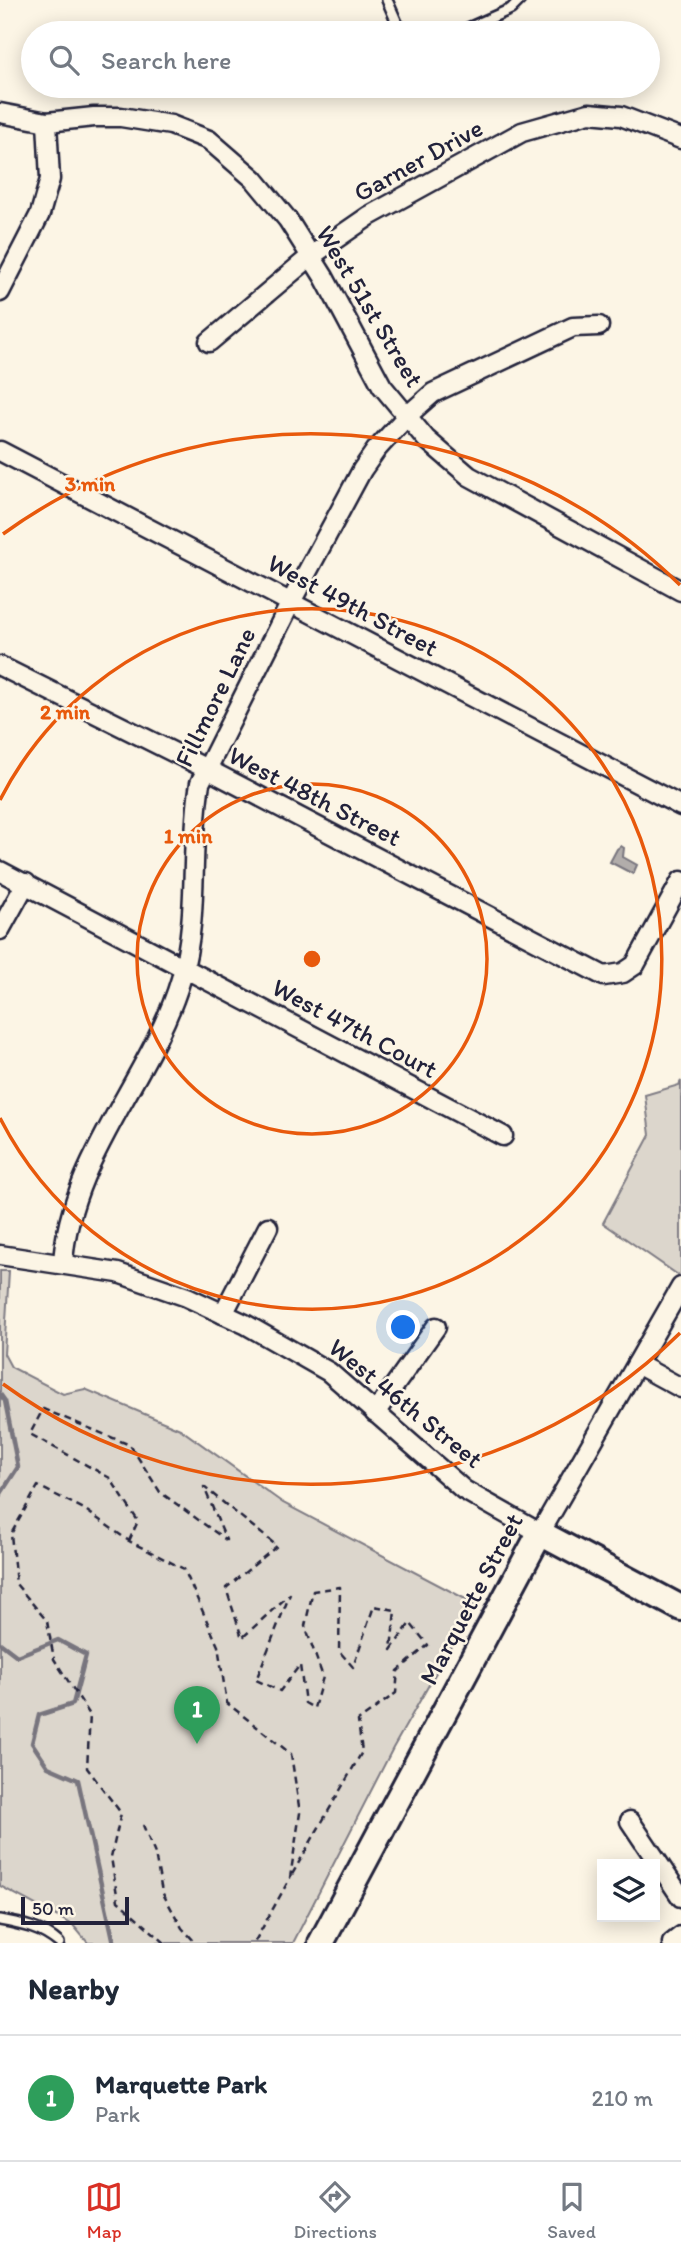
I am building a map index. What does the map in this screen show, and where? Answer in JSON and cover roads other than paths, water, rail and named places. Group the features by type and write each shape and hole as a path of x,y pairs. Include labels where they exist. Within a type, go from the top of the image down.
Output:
{"street":[{"name":"West 51st Street","path":"0,113 47,122 121,117 171,125 209,140 254,179 288,220 311,256 382,386 426,439 469,476 681,591"},
{"name":"Garner Drive","path":"209,342 311,256 398,198 522,132 589,114 621,116 681,139"},
{"path":"0,292 40,215 51,179 47,122"},
{"name":"Fillmore Lane","path":"63,1264 64,1239 77,1196 117,1112 154,1048 181,980 191,931 196,806 200,783 291,602 362,470 407,416 433,393 573,327 599,326"},
{"name":"West 49th Street","path":"0,451 681,806"},
{"name":"West 48th Street","path":"0,666 206,769 604,976 623,973 635,965 681,881"},
{"name":"West 47th Court","path":"0,871 503,1136"},
{"path":"0,930 26,883"},
{"path":"223,1314 268,1227"},
{"name":"West 46th Street","path":"0,1255 118,1273 187,1297 223,1314 329,1372 464,1490 681,1608"},
{"name":"Marquette Street","path":"326,1941 540,1533 681,1287"},
{"path":"375,1413 436,1327"},
{"path":"637,1364 681,1388"},
{"path":"630,1821 681,1897"},
{"path":"671,1943 681,1936"}],"lane":[{"path":"387,0 396,21"},
{"path":"484,21 511,9 520,0"},
{"path":"0,1920 26,1925 49,1934 58,1943"}],"waterway":[{"path":"0,1394 5,1401 18,1467 0,1495"},
{"path":"0,1643 17,1656 58,1640 86,1655 73,1704 39,1715 32,1743 48,1767 78,1780 114,1943"}],"place":[{"name":"Marquette Park","path":"197,1744"}]}
